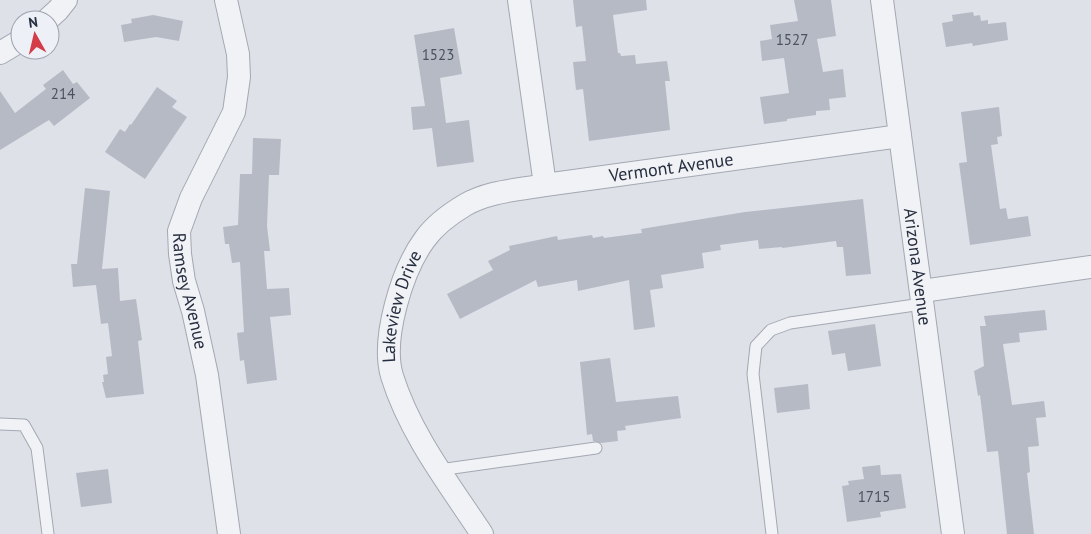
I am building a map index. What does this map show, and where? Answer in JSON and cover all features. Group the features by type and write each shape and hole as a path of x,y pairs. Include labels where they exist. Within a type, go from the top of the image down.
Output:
{"street":[{"path":"58,10 66,0"},
{"name":"Ramsey Avenue","path":"226,0 238,54 239,77 234,112 191,198 179,231 184,281 193,311 207,376 229,534"},
{"path":"519,0 545,185"},
{"name":"Arizona Avenue","path":"882,0 952,534"},
{"name":"Vermont Avenue","path":"447,216 466,204 486,195 545,185 900,136"},
{"name":"Lakeview Drive","path":"447,216 424,239 412,260 402,285 392,315 389,345 391,374 405,409 438,470 482,534"},
{"path":"922,298 1091,267"}],"lane":[{"path":"772,534 753,374 756,346 772,330 790,323 922,298"},
{"path":"0,424 24,425 36,448 48,534"},
{"path":"438,470 596,448"}],"building":[{"path":"573,0 646,0 647,10 613,15 618,53 621,56 635,55 636,64 667,61 670,81 665,81 670,130 589,141 583,89 576,90 573,62 586,61 582,26 576,27"},
{"path":"794,0 831,0 836,36 817,39 823,72 843,69 846,97 829,99 830,110 816,111 816,115 764,124 760,97 789,93 784,58 762,61 760,41 772,39 770,25 798,21"},
{"path":"973,12 974,16 980,15 981,21 988,20 988,24 1006,22 1008,40 973,46 972,43 946,47 942,23 953,21 952,15"},
{"path":"153,15 183,21 179,41 156,37 124,42 121,25 132,23 131,19"},
{"path":"454,28 462,74 440,78 446,123 469,120 474,162 437,167 432,128 413,130 411,107 425,106 414,35"},
{"path":"63,70 73,84 77,82 90,98 54,126 49,120 0,150 0,91 15,113 46,89 43,85"},
{"path":"157,87 177,101 172,107 187,117 145,179 105,152 120,129 125,132 131,125"},
{"path":"999,107 1002,136 997,137 998,144 991,145 1000,209 1006,208 1008,219 1028,216 1031,236 970,245 959,163 967,162 961,112"},
{"path":"253,138 281,139 279,175 269,175 267,226 270,251 264,251 267,289 289,288 291,315 270,317 277,380 247,384 244,360 240,361 237,333 244,332 240,262 232,263 229,244 225,244 223,227 238,225 240,174 252,174"},
{"path":"85,188 110,191 102,269 118,268 120,301 136,299 142,340 138,341 144,394 106,398 102,382 104,382 103,375 108,374 106,357 112,356 108,323 101,324 96,285 73,287 71,264 77,264"},
{"path":"863,199 871,274 846,276 843,247 837,247 836,241 759,249 758,240 720,245 721,250 702,253 704,268 661,275 663,288 650,290 655,327 634,330 629,280 578,291 577,280 538,287 536,280 460,319 447,294 493,270 488,261 510,250 509,246 557,236 558,240 592,235 593,238 603,236 604,238 642,233 641,229 745,212"},
{"path":"1045,310 1047,330 1019,333 1020,342 1003,344 1012,405 1044,401 1046,417 1036,418 1039,446 1028,447 1030,472 1027,473 1034,534 1007,534 998,451 987,452 980,395 978,396 974,371 984,366 980,326 986,326 984,316"},
{"path":"875,324 881,366 848,371 845,353 832,355 828,331"},
{"path":"610,358 616,402 678,396 681,418 625,426 626,430 617,431 618,441 601,443 593,441 592,434 587,435 580,362"},
{"path":"808,384 810,409 777,413 774,388"},
{"path":"880,465 881,475 901,474 906,508 880,512 881,517 847,522 842,486 849,485 848,481 864,479 862,467"},
{"path":"108,469 112,503 81,507 76,473"}]}
